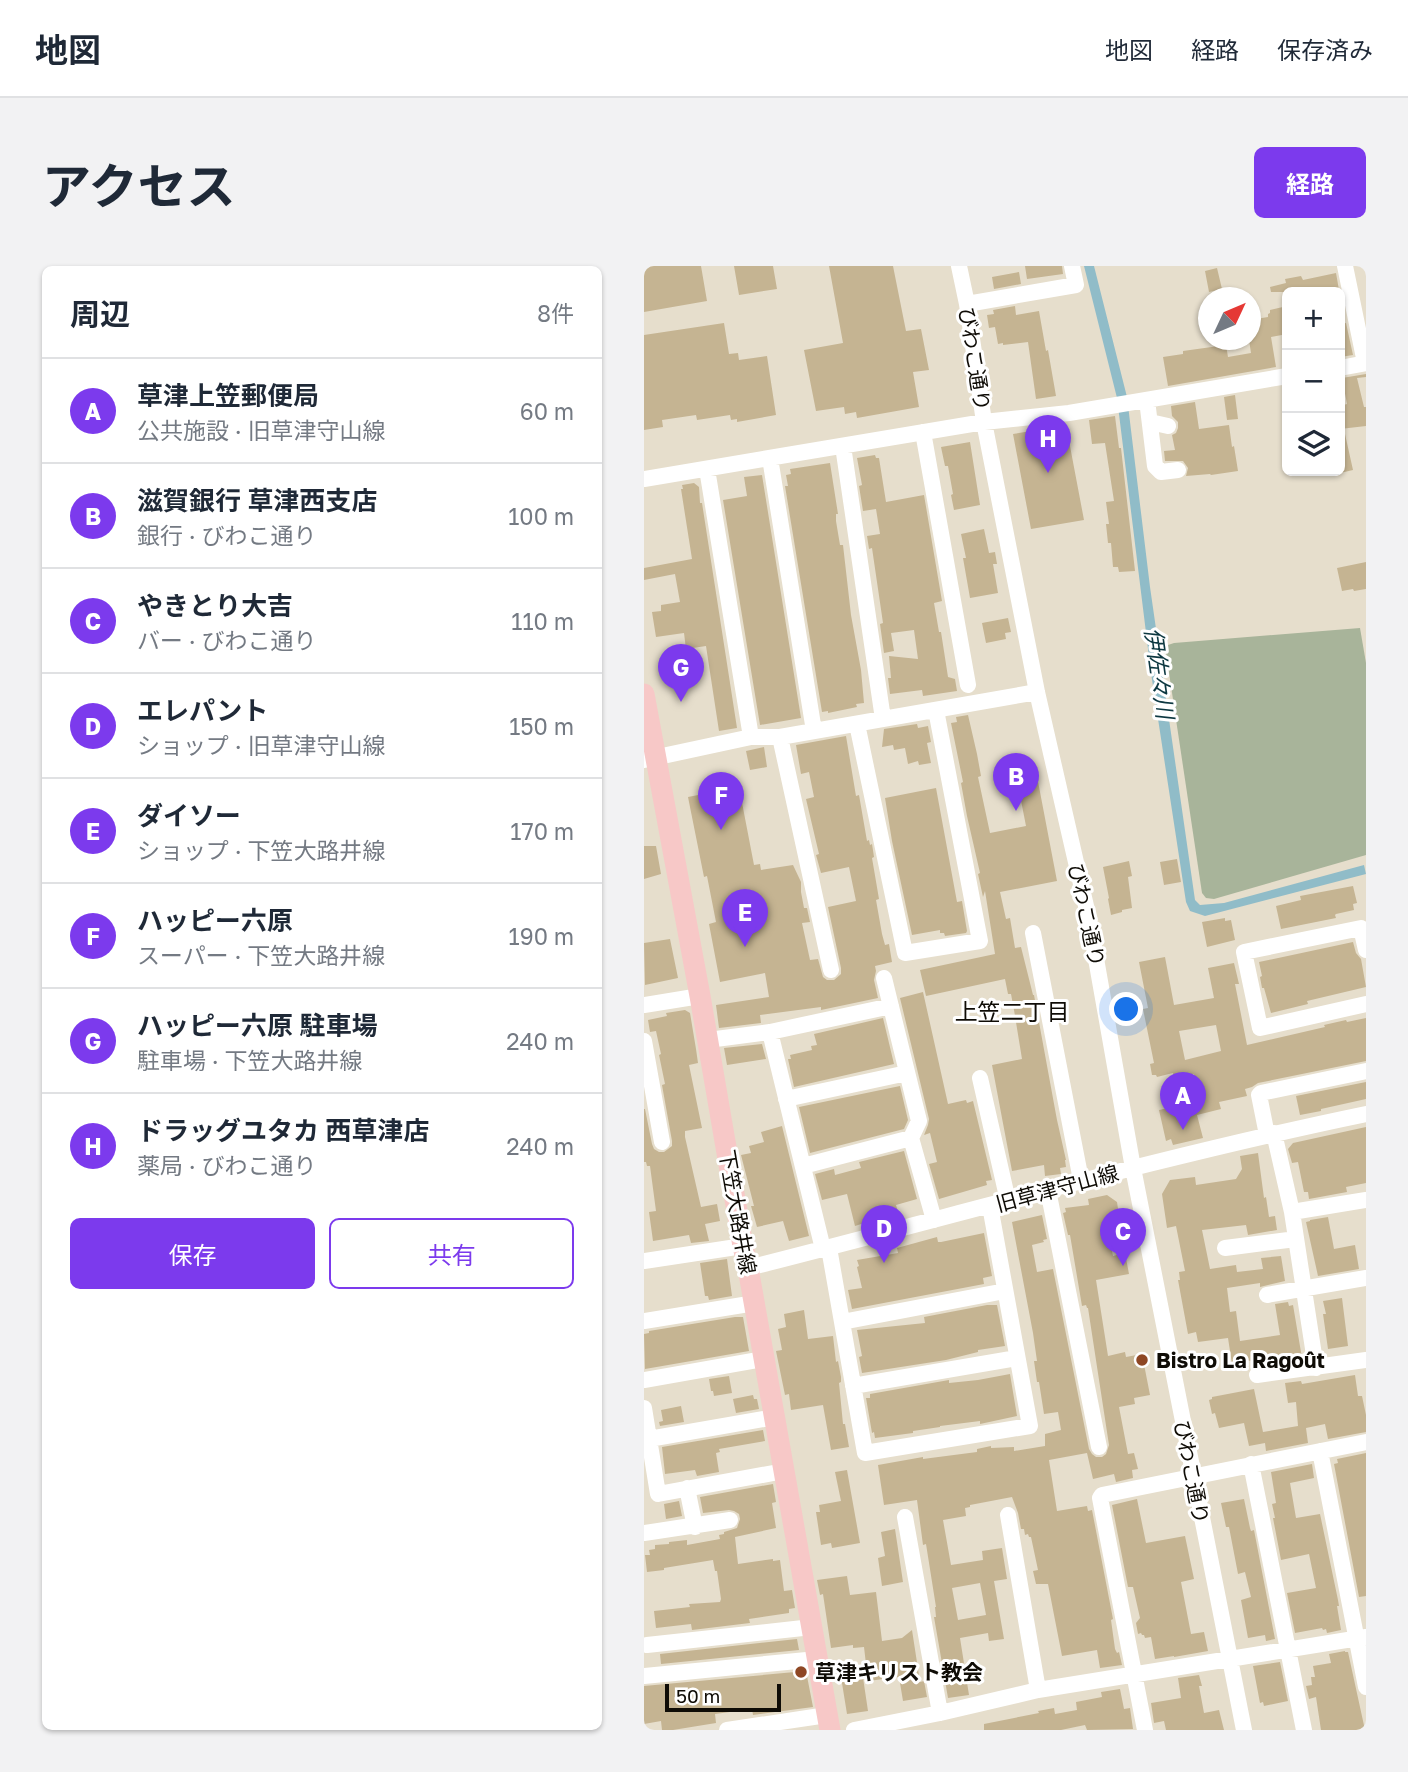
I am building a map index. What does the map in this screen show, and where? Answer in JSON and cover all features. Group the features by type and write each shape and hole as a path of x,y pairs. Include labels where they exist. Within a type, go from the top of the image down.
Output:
{"main road":[{"name":"下笠大路井線","path":"644,694 650,759 700,996 829,1723"}],"street":[{"name":"びわこ通り","path":"959,266 985,422 1037,692 1089,919 1133,1168 1244,1730"},
{"path":"967,304 1076,285 1072,266"},
{"path":"1345,266 1366,363 1345,367"},
{"path":"644,479 985,422 1069,413 1282,377"},
{"path":"1147,400 1155,466 1161,472 1178,470"},
{"path":"1150,422 1168,426"},
{"path":"923,432 968,684"},
{"path":"843,446 883,719"},
{"path":"770,458 814,731"},
{"path":"707,468 751,737"},
{"path":"650,759 751,737 780,737 1037,692"},
{"path":"857,724 905,953 980,941 936,709"},
{"path":"780,737 831,970"},
{"path":"1366,950 1361,928 1244,952 1260,1028 1366,1004"},
{"path":"1033,933 1081,1180"},
{"path":"884,978 919,1121 911,1138 934,1220"},
{"path":"644,1005 700,996"},
{"path":"708,1040 770,1032 891,1006"},
{"path":"770,1032 826,1248 865,1453 1030,1426 990,1206"},
{"path":"644,1041 662,1142"},
{"path":"1316,1368 1292,1212 1259,1095 1366,1072"},
{"path":"786,1099 907,1073"},
{"path":"980,1079 1009,1201"},
{"name":"旧草津守山線","path":"748,1268 1081,1180 1366,1114"},
{"path":"803,1166 911,1138"},
{"path":"1048,1190 1099,1447"},
{"path":"1292,1212 1366,1200"},
{"path":"1224,1248 1296,1240"},
{"path":"644,1261 743,1246"},
{"path":"1267,1296 1366,1278"},
{"path":"842,1322 1005,1291"},
{"path":"644,1321 755,1303"},
{"path":"853,1386 1017,1358"},
{"path":"644,1380 764,1359"},
{"path":"1257,1375 1366,1360"},
{"path":"644,1408 658,1494 784,1471"},
{"path":"649,1439 775,1417"},
{"path":"1145,1730 1100,1498 1102,1495 1366,1442"},
{"path":"1320,1451 1361,1638 1366,1686"},
{"path":"1251,1464 1304,1730"},
{"path":"687,1488 695,1527"},
{"path":"1008,1515 1038,1690"},
{"path":"905,1517 940,1713"},
{"path":"644,1533 730,1520"},
{"path":"648,1645 812,1627"},
{"path":"854,1730 1038,1690 1361,1638"},
{"path":"644,1676 817,1659"},
{"path":"727,1730 829,1723"}],"green space":[{"path":"1360,628 1366,663 1366,855 1214,899 1206,898 1202,893 1165,646 1174,643"}],"water":[{"name":"伊佐々川","path":"1084,266 1094,266 1127,397 1150,587 1195,900 1200,905 1224,903 1364,865 1366,874 1205,916 1190,911 1186,902 1151,673 1117,398"}],"building":[{"path":"644,266 701,266 707,301 644,312"},
{"path":"734,266 773,266 777,289 739,295"},
{"path":"829,266 893,266 906,331 921,329 929,370 913,372 919,407 857,418 856,412 845,414 844,407 816,411 804,350 843,343"},
{"path":"1025,266 1062,266 1063,274 1027,279"},
{"path":"1217,268 1222,287 1208,287 1205,271"},
{"path":"1019,272 1021,284 994,289 992,277"},
{"path":"1336,273 1338,287 1282,287 1282,292 1271,292 1270,287 1286,283 1285,279 1301,276 1303,280"},
{"path":"1015,306 1016,315 1039,311 1056,396 1036,399 1028,342 998,344 995,327 989,328 987,315 994,314 993,310"},
{"path":"1282,307 1282,335 1271,337 1276,367 1168,386 1163,357 1198,349 1227,350 1228,357 1251,353 1251,350 1261,350 1261,318 1268,317 1270,310"},
{"path":"724,323 729,354 738,353 739,360 767,356 776,415 737,422 737,419 731,420 730,415 697,420 696,415 662,420 663,427 644,430 644,335"},
{"path":"1345,323 1353,355 1345,356 1345,350"},
{"path":"1366,374 1366,377 1357,378 1366,407 1366,426 1345,428 1345,378"},
{"path":"1235,395 1238,419 1227,420 1224,397"},
{"path":"1195,402 1199,429 1229,425 1238,471 1186,476 1188,468 1183,461 1165,461 1164,451 1175,450 1172,435 1178,428 1171,406"},
{"path":"1115,416 1135,571 1119,572 1118,567 1113,567 1111,543 1108,543 1106,502 1114,501 1105,443 1092,444 1089,420"},
{"path":"1066,425 1084,520 1031,529 1013,434"},
{"path":"1345,434 1353,470 1345,472"},
{"path":"970,442 980,505 954,510 948,466 945,466 941,447"},
{"path":"875,455 879,458 886,502 924,495 942,601 934,603 948,677 955,679 957,691 923,696 922,690 890,694 889,656 918,659 914,630 891,633 894,651 884,653 880,624 883,623 872,548 869,549 867,536 880,534 876,509 863,511 857,458"},
{"path":"830,463 838,514 836,521 840,545 843,545 864,703 828,713 822,712 785,486 788,486 786,475 791,474 790,469"},
{"path":"762,475 801,718 760,725 723,500 747,496 744,477"},
{"path":"694,483 699,487 702,503 737,728 719,731 706,646 686,649 684,633 656,637 652,612 661,611 661,605 680,602 675,574 644,580 644,568 692,559 681,489 682,485"},
{"path":"984,529 989,553 995,552 997,564 993,564 998,593 970,598 961,534"},
{"path":"1366,562 1366,589 1342,591 1337,568"},
{"path":"1008,618 1011,632 1005,633 1006,639 986,643 982,623"},
{"path":"968,715 990,833 1026,826 1016,775 1036,771 1057,881 1000,892 1006,919 1010,918 1015,948 1021,947 1034,995 1066,1160 1066,1167 1060,1168 1061,1174 1045,1176 1044,1165 1012,1171 992,1065 1022,1059 1011,994 1008,994 1005,979 926,996 920,970 995,954 951,723 957,722 956,717"},
{"path":"917,724 918,728 928,726 931,742 927,743 931,763 919,765 918,761 908,764 905,748 894,750 893,745 882,747 884,729"},
{"path":"846,736 856,796 859,795 867,841 872,844 879,899 876,900 882,934 885,945 889,944 892,962 875,966 874,980 878,998 821,1010 821,1007 760,1015 761,1023 719,1028 716,1005 769,997 765,973 720,982 709,924 716,922 688,797 739,787 754,865 760,864 761,870 793,865 801,882 804,908 807,908 810,922 802,923 810,960 818,959 823,977 834,980 841,974 841,968 828,907 856,901 849,867 821,873 806,799 814,797 809,772 801,774 796,745"},
{"path":"764,747 767,767 750,770 746,751"},
{"path":"936,788 957,902 962,901 967,931 945,936 940,930 912,935 885,798"},
{"path":"644,846 656,846 661,874 644,879"},
{"path":"1177,859 1181,882 1164,885 1160,862"},
{"path":"1129,861 1132,908 1111,915 1103,867"},
{"path":"1353,886 1357,903 1353,904 1354,910 1336,914 1336,918 1281,929 1276,906 1301,900 1300,896"},
{"path":"1225,918 1225,921 1231,920 1235,940 1207,947 1202,922"},
{"path":"670,939 678,978 645,985 644,943"},
{"path":"1353,942 1361,959 1366,987 1271,1013 1262,988 1259,962"},
{"path":"1165,957 1174,1005 1214,998 1208,968 1234,963 1239,984 1235,984 1247,1045 1346,1020 1366,1018 1366,1061 1258,1083 1245,1089 1247,1096 1219,1102 1221,1109 1197,1115 1203,1138 1173,1145 1171,1139 1166,1141 1159,1110 1200,1101 1194,1074 1174,1078 1173,1073 1157,1077 1152,1075 1150,1064 1154,1063 1143,1009 1148,1008 1139,962","holes":["1216,1025 1221,1051 1185,1060 1179,1031"]},
{"path":"923,992 948,1104 973,1101 992,1180 986,1181 987,1185 939,1199 929,1164 937,1162 930,1133 924,1135 929,1119 900,998"},
{"path":"685,1010 690,1013 696,1049 698,1063 689,1065 702,1128 685,1131 685,1137 701,1207 717,1204 720,1221 705,1224 709,1241 691,1243 689,1235 653,1241 649,1212 656,1211 650,1166 644,1162 644,1109 654,1149 664,1152 672,1146 672,1141 662,1085 665,1084 659,1055 661,1054 656,1031 650,1032 648,1020"},
{"path":"883,1018 894,1064 794,1087 788,1059 791,1059 790,1055 812,1050 811,1046 817,1045 814,1034"},
{"path":"762,1044 766,1059 727,1065 724,1048"},
{"path":"1366,1082 1366,1099 1300,1115 1296,1096"},
{"path":"900,1086 908,1120 904,1129 810,1153 799,1107"},
{"path":"782,1126 809,1236 789,1241 783,1221 757,1227 741,1155 751,1153 749,1146 764,1142 761,1132"},
{"path":"1366,1127 1366,1183 1346,1187 1347,1192 1309,1199 1308,1192 1304,1192 1298,1162 1292,1163 1288,1149 1293,1143"},
{"path":"904,1151 917,1199 896,1205 898,1212 855,1226 847,1194 822,1200 815,1174 834,1169 835,1175 861,1168 859,1162"},
{"path":"1258,1153 1264,1198 1266,1197 1269,1217 1275,1216 1277,1230 1248,1235 1246,1225 1202,1230 1210,1269 1236,1265 1237,1272 1263,1269 1261,1258 1281,1256 1285,1281 1260,1287 1260,1283 1227,1288 1230,1312 1236,1311 1240,1341 1280,1335 1275,1304 1288,1302 1289,1306 1293,1305 1302,1358 1255,1364 1254,1360 1232,1364 1228,1338 1198,1342 1196,1332 1188,1334 1178,1280 1179,1272 1185,1271 1176,1226 1167,1228 1162,1194 1170,1180 1195,1177 1196,1185 1236,1179 1242,1169 1240,1156"},
{"path":"1107,1195 1117,1202 1118,1209 1122,1209 1125,1223 1107,1226 1113,1256 1125,1253 1129,1274 1096,1280 1108,1356 1125,1352 1126,1357 1142,1354 1150,1395 1134,1398 1135,1404 1119,1407 1128,1454 1134,1453 1138,1469 1132,1470 1133,1478 1116,1482 1114,1474 1093,1479 1087,1453 1049,1460 1057,1511 1087,1506 1088,1511 1092,1510 1113,1619 1115,1649 1119,1652 1122,1665 1100,1668 1097,1650 1062,1656 1048,1584 1036,1584 1033,1571 1038,1570 1031,1537 1025,1535 1024,1529 1021,1529 1012,1497 970,1505 965,1508 966,1516 943,1520 951,1565 983,1560 982,1551 1002,1548 1007,1579 994,1581 1004,1639 989,1641 988,1633 960,1638 969,1695 948,1698 934,1617 936,1607 917,1500 884,1505 878,1465 977,1452 977,1449 991,1446 1014,1447 1014,1451 1045,1446 1045,1434 1061,1430 1058,1412 1044,1414 1034,1361 1037,1361 1033,1333 1012,1222 1042,1215 1047,1239 1032,1245 1037,1272 1053,1269 1089,1449 1096,1457 1106,1454 1109,1445 1088,1308 1086,1305 1082,1306 1070,1235 1063,1213 1066,1212 1065,1208 1089,1205 1088,1199","holes":["980,1583 986,1615 958,1620 952,1588"]},
{"path":"1328,1217 1334,1249 1355,1245 1359,1269 1318,1276 1306,1222"},
{"path":"984,1233 992,1276 983,1278 984,1284 852,1309 848,1290 862,1288 857,1260 898,1253 897,1248 937,1237 938,1242 941,1242"},
{"path":"727,1259 732,1296 709,1300 708,1296 705,1296 700,1263"},
{"path":"1342,1298 1348,1346 1328,1349 1323,1301"},
{"path":"997,1305 1005,1346 978,1350 946,1360 862,1373 857,1330 925,1323 924,1317"},
{"path":"804,1310 808,1339 833,1336 841,1377 839,1383 843,1424 849,1447 831,1450 823,1405 791,1410 789,1394 785,1395 776,1351 782,1350 778,1329 786,1327 784,1314"},
{"path":"743,1317 749,1351 645,1369 644,1334 649,1331"},
{"path":"1010,1374 1017,1416 980,1424 980,1421 940,1426 875,1438 874,1432 872,1433 866,1398 870,1398 870,1394 949,1380 949,1383"},
{"path":"1355,1375 1358,1396 1362,1396 1366,1415 1366,1432 1328,1439 1325,1424 1306,1428 1308,1443 1266,1451 1265,1443 1249,1446 1244,1423 1219,1428 1215,1413 1212,1414 1209,1400 1212,1397 1254,1389 1263,1432 1298,1426 1296,1402 1288,1403 1285,1383 1301,1381 1302,1384"},
{"path":"729,1376 732,1393 714,1396 709,1379"},
{"path":"753,1395 754,1399 757,1399 759,1409 736,1413 733,1399"},
{"path":"681,1406 684,1422 660,1426 659,1422 663,1421 661,1410"},
{"path":"763,1430 765,1441 719,1449 720,1452 716,1453 719,1472 697,1476 695,1470 665,1474 662,1447"},
{"path":"1366,1453 1366,1596 1359,1597 1334,1464 1338,1463 1337,1459"},
{"path":"1312,1464 1314,1478 1290,1483 1296,1518 1320,1514 1338,1600 1341,1630 1327,1633 1326,1629 1322,1628 1295,1633 1287,1593 1316,1588 1309,1554 1281,1560 1273,1518 1272,1504 1276,1503 1271,1472"},
{"path":"847,1470 860,1543 832,1548 831,1543 821,1545 816,1512 820,1512 819,1505 841,1501 835,1472"},
{"path":"773,1484 776,1502 772,1503 776,1528 735,1537 738,1564 780,1560 784,1591 792,1590 795,1608 789,1609 789,1613 749,1619 750,1623 692,1630 691,1624 656,1628 654,1611 690,1607 689,1604 720,1602 721,1599 713,1560 647,1572 645,1555 650,1555 649,1550 655,1549 655,1545 669,1542 687,1540 687,1545 720,1539 719,1535 737,1528 739,1514 729,1510 703,1513 700,1497"},
{"path":"1137,1499 1146,1543 1185,1536 1194,1579 1181,1582 1191,1634 1204,1632 1208,1651 1155,1659 1151,1637 1145,1638 1141,1633 1138,1634 1136,1623 1140,1618 1133,1587 1128,1587 1112,1505"},
{"path":"1244,1499 1250,1528 1251,1531 1254,1530 1275,1639 1266,1641 1265,1635 1248,1638 1241,1600 1251,1597 1245,1572 1238,1574 1229,1527 1226,1527 1221,1503"},
{"path":"679,1501 682,1516 666,1519 664,1504"},
{"path":"895,1529 903,1582 882,1586 878,1558 885,1556 881,1532"},
{"path":"847,1576 850,1595 876,1592 882,1641 902,1638 912,1630 920,1682 924,1681 927,1697 903,1701 899,1677 868,1681 864,1647 853,1648 853,1645 831,1648 823,1594 820,1595 817,1580"},
{"path":"797,1639 799,1650 661,1664 660,1654"},
{"path":"1348,1652 1365,1730 1321,1730 1316,1697 1309,1699 1306,1686 1312,1685 1311,1677 1315,1677 1313,1666 1331,1663 1329,1654"},
{"path":"1280,1662 1288,1701 1264,1706 1263,1702 1260,1703 1253,1666"},
{"path":"806,1671 813,1707 753,1715 752,1709 715,1714 716,1723 673,1730 662,1730 661,1721 644,1724 644,1686"},
{"path":"862,1671 868,1711 847,1714 841,1677"},
{"path":"1199,1675 1204,1713 1219,1710 1224,1730 1166,1730 1164,1721 1154,1723 1151,1703 1181,1698 1178,1678"},
{"path":"1120,1689 1124,1709 1130,1708 1133,1729 1087,1730 1085,1725 1061,1730 984,1730 984,1724 1039,1713 1038,1711 1054,1708 1055,1714 1077,1710 1076,1702 1102,1697 1101,1692"}],"place":[{"name":"ドラッグユタカ 西草津店","path":"1048,473"},
{"name":"ハッピー六原 駐車場","path":"681,702"},
{"name":"滋賀銀行 草津西支店","path":"1016,811"},
{"name":"ハッピー六原","path":"721,830"},
{"name":"ダイソー","path":"745,947"},
{"name":"草津上笠郵便局","path":"1183,1130"},
{"name":"エレパント","path":"884,1263"},
{"name":"やきとり大吉","path":"1123,1266"},
{"name":"Bistro La Ragoût","path":"1142,1360"},
{"name":"草津キリスト教会","path":"801,1672"}],"district":[{"name":"上笠二丁目","path":"1012,1011"}]}
